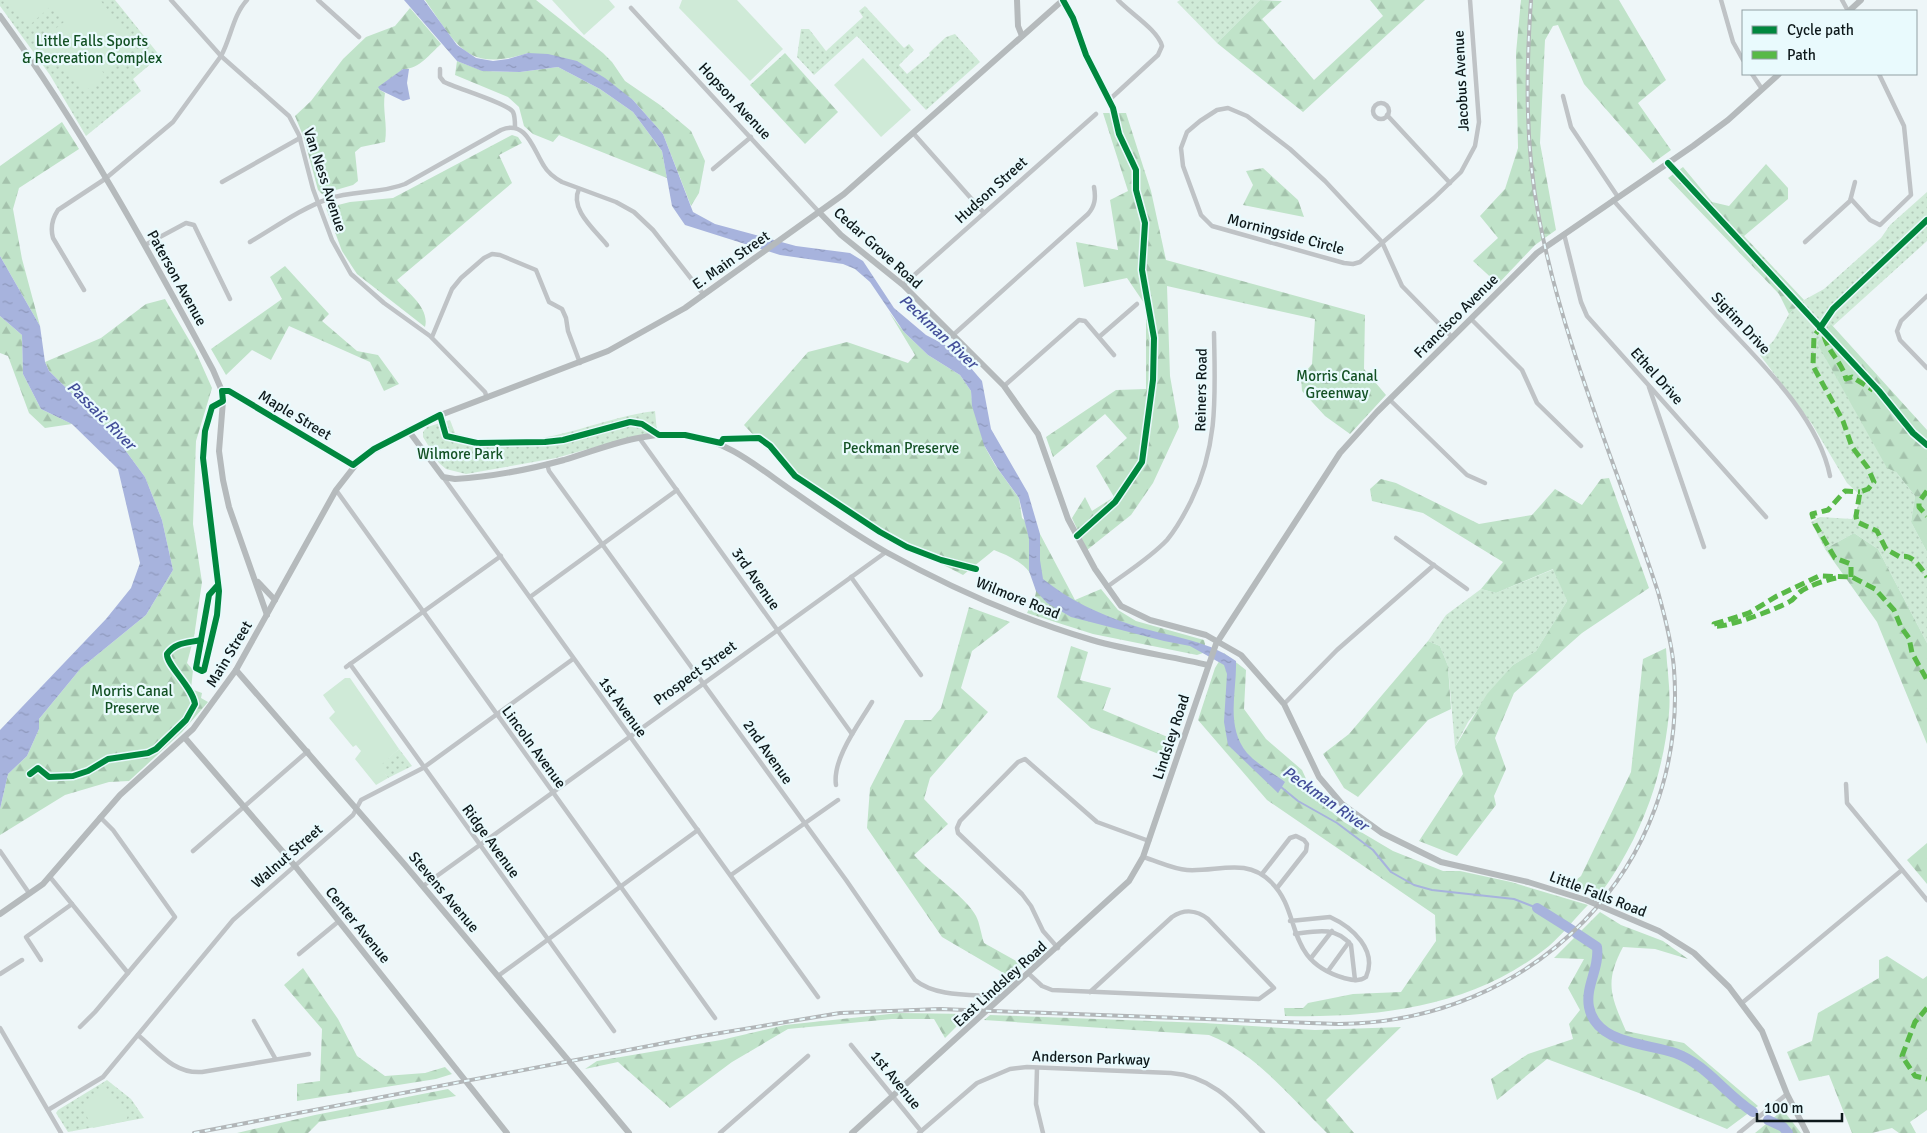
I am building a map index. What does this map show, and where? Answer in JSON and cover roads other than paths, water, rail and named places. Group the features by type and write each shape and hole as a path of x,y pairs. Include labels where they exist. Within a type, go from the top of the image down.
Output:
{"main road":[{"path":"1017,0 1018,26 1022,36"},
{"name":"E. Main Street","path":"408,430 580,363 656,325 704,295 844,194 914,134 1063,0"},
{"path":"1849,10 1861,0"},
{"name":"Paterson Avenue","path":"0,16 43,76 145,245 202,348 222,392 224,411 219,451 223,480 229,507 256,579 267,615"},
{"name":"Francisco Avenue","path":"1217,642 1337,457 1390,400 1537,253 1707,135 1778,75"},
{"name":"Cedar Grove Road","path":"819,212 841,235 904,286 1004,386 1038,434 1068,519 1115,599 1128,611 1217,642 1250,663 1284,704 1312,762"},
{"name":"Main Street","path":"0,914 50,877 100,817 141,775 185,738 236,670 336,490 353,465 370,451 408,430"},
{"name":"1st Avenue","path":"408,430 442,477"},
{"name":"Wilmore Road","path":"442,477 460,479 547,464 640,438 685,435 721,443 853,533 886,552 972,594 1034,620 1092,640 1209,662"},
{"name":"Paterson Avenue","path":"256,579 266,593 275,600"},
{"name":"Lindsley Road","path":"1149,841 1217,642"},
{"name":"Stevens Avenue","path":"236,670 423,886 629,1133"},
{"name":"Center Avenue","path":"185,738 295,866 507,1133"},
{"name":"Little Falls Road","path":"1312,762 1319,777 1342,804 1382,834 1428,858 1567,893 1659,931 1700,958 1742,1003 1762,1031 1787,1094 1807,1133"},
{"name":"East Lindsley Road","path":"852,1133 1125,887 1144,857 1149,841"}],"street":[{"name":"Van Ness Avenue","path":"171,0 221,56 284,112 300,138 318,204 338,253 352,274 384,303 432,337 485,392 487,398"},
{"path":"84,290 53,238 51,231 53,218 58,210 105,179 173,122 221,56 228,44 239,10 247,0"},
{"path":"318,0 359,38"},
{"path":"1108,101 1158,55 1162,46 1160,40 1142,21 1118,0"},
{"name":"Jacobus Avenue","path":"1353,264 1360,262 1450,183 1466,166 1476,146 1479,130 1470,0"},
{"path":"1722,0 1734,42 1742,58"},
{"name":"Hopson Avenue","path":"631,8 819,212"},
{"path":"440,69 440,78 444,82 480,98 507,106 512,111 515,127"},
{"path":"1753,75 1762,89"},
{"path":"1851,199 1870,220 1880,225 1911,196 1904,126 1879,75"},
{"name":"Sigtim Drive","path":"1562,96 1571,127 1615,198 1785,391 1815,436 1827,462 1830,476"},
{"name":"Morningside Circle","path":"1353,264 1257,240 1215,228 1208,223 1201,215 1181,158 1181,148 1187,132 1217,110 1228,108 1239,111 1290,149 1325,181 1382,242"},
{"name":"Hudson Street","path":"904,286 1096,114"},
{"path":"1387,115 1450,183"},
{"path":"250,242 318,204 350,194 389,190 405,184 501,130 515,127 522,130 549,172 562,182 616,202 642,218 704,295"},
{"path":"914,134 984,213"},
{"path":"713,169 751,137"},
{"path":"222,182 300,138"},
{"path":"1805,242 1851,199 1855,182"},
{"path":"578,188 576,197 578,208 606,245"},
{"path":"952,336 1088,214 1094,207 1096,196 1094,188"},
{"path":"145,245 182,224 194,225 230,299"},
{"name":"Ethel Drive","path":"1564,234 1581,302 1587,316 1766,517"},
{"path":"1382,242 1402,286 1452,338"},
{"path":"432,337 452,289 461,278 484,258 492,254 500,255 536,270 549,302 562,309 580,363"},
{"path":"1927,296 1901,321 1897,331 1900,340 1927,368"},
{"path":"1099,337 1137,304"},
{"path":"1471,319 1522,370 1537,403 1581,446"},
{"path":"1004,386 1079,320 1088,324 1114,355"},
{"name":"Reiners Road","path":"1107,587 1166,540 1180,523 1195,494 1206,462 1214,427 1214,333"},
{"path":"1648,384 1704,547"},
{"name":"Maple Street","path":"222,392 236,394 353,465"},
{"path":"1390,400 1467,475 1486,483"},
{"name":"3rd Avenue","path":"640,438 852,734"},
{"name":"2nd Avenue","path":"547,464 549,471 846,880 915,980 923,986 937,990 1004,997"},
{"name":"1st Avenue","path":"442,477 818,997"},
{"name":"Lincoln Avenue","path":"336,490 496,716 715,1018"},
{"path":"530,597 677,490"},
{"path":"1396,538 1467,589"},
{"name":"Prospect Street","path":"423,886 886,552"},
{"path":"423,613 500,556"},
{"path":"1284,704 1337,650 1434,566"},
{"path":"851,577 921,675"},
{"name":"Ridge Avenue","path":"423,613 348,666 614,1032"},
{"name":"Walnut Street","path":"48,1110 103,1077 233,920 353,815 362,800 423,768 573,659"},
{"path":"836,785 835,772 852,734 872,702"},
{"path":"193,851 308,751"},
{"path":"1058,948 1043,931 1027,900 958,833 957,828 960,821 1018,762 1025,759 1097,822 1149,841"},
{"path":"1846,784 1847,803 1927,900"},
{"path":"731,875 838,800"},
{"path":"80,1027 95,1012 175,917 113,830 100,817"},
{"path":"498,976 698,830"},
{"path":"1262,874 1290,838 1296,836 1304,840 1307,846 1305,853 1277,888"},
{"path":"0,851 29,894"},
{"path":"1144,857 1185,870 1240,867 1262,874 1277,888 1283,899 1290,921 1295,934 1311,958 1328,971 1355,980 1366,977 1369,969 1365,946 1362,940 1330,917 1290,921"},
{"path":"1742,1003 1902,870"},
{"path":"50,877 128,973"},
{"path":"41,960 26,936 72,904"},
{"path":"1029,974 1049,989 1090,992 1259,999 1274,988 1208,919 1196,912 1187,912 1172,917 1090,992"},
{"path":"299,954 339,921"},
{"path":"1295,934 1332,930 1349,942 1353,955 1355,980"},
{"path":"1311,958 1332,930"},
{"path":"1328,971 1349,942"},
{"path":"0,974 22,960"},
{"path":"254,1020 275,1058"},
{"path":"0,1028 61,1133"},
{"path":"138,1035 174,1066 188,1072 202,1072 275,1058 309,1054"},
{"name":"1st Avenue","path":"851,1045 920,1132"},
{"path":"720,1133 808,1056"},
{"path":"1037,1068 1036,1104 1043,1133"},
{"name":"Anderson Parkway","path":"920,1132 969,1088 984,1078 1010,1069 1037,1068 1171,1073 1194,1077 1223,1092 1263,1133"},
{"path":"1739,1133 1787,1094"}],"water":[{"path":"404,0 424,0 457,45 476,58 493,61 528,53 548,54 577,61 605,78 633,100 663,134 693,212 715,224 796,246 850,253 863,261 894,308 926,335 947,346 965,361 982,381 991,429 1028,493 1040,534 1040,560 1043,579 1074,600 1109,617 1211,647 1236,661 1234,720 1236,732 1240,743 1247,753 1260,765 1285,782 1278,793 1228,745 1224,722 1227,674 1224,665 1190,646 1071,617 1047,603 1036,591 1029,571 1029,539 1019,498 998,469 984,445 972,406 971,391 960,375 928,355 904,332 870,282 855,269 843,264 780,255 685,225 672,206 662,151 633,112 600,89 558,67 520,72 482,71 457,61"},
{"path":"403,69 409,69 407,83 410,99 403,101 380,90 378,87"},
{"path":"0,256 40,326 45,362 49,371 114,435 145,477 162,520 173,570 146,615 81,668 39,719 39,729 27,756 8,774 0,809 0,730 106,619 131,588 140,563 118,469 72,424 41,409 23,374 22,335 0,316"}],"waterway":[{"name":"Peckman River","path":"1281,787 1298,801 1337,823 1373,850 1391,872 1414,885 1432,890 1514,899 1537,908"},
{"name":"Peckman River","path":"1537,908 1572,930"},
{"name":"Peckman River","path":"1576,933 1597,947 1596,962 1588,999 1594,1019 1601,1028 1624,1040 1675,1053 1686,1058 1706,1072 1733,1097 1753,1112"},
{"name":"Peckman River","path":"1768,1120 1783,1127 1788,1133"}],"railway":[{"path":"194,1133 696,1037 840,1013 940,1009 1338,1024 1409,1017 1474,996 1534,964 1584,921 1625,869 1655,808 1672,741 1674,669 1666,620 1658,592 1577,360 1549,265 1534,191 1529,137 1528,54 1531,0"}],"park label":[{"name":"Little Falls Sports & Recreation Complex","path":"92,50"},
{"name":"Morris Canal Greenway","path":"1337,384"},
{"name":"Peckman Preserve","path":"901,448"},
{"name":"Wilmore Park","path":"460,454"},
{"name":"Morris Canal Preserve","path":"132,700"}],"water label":[{"name":"Passaic River","path":"102,415"}]}
